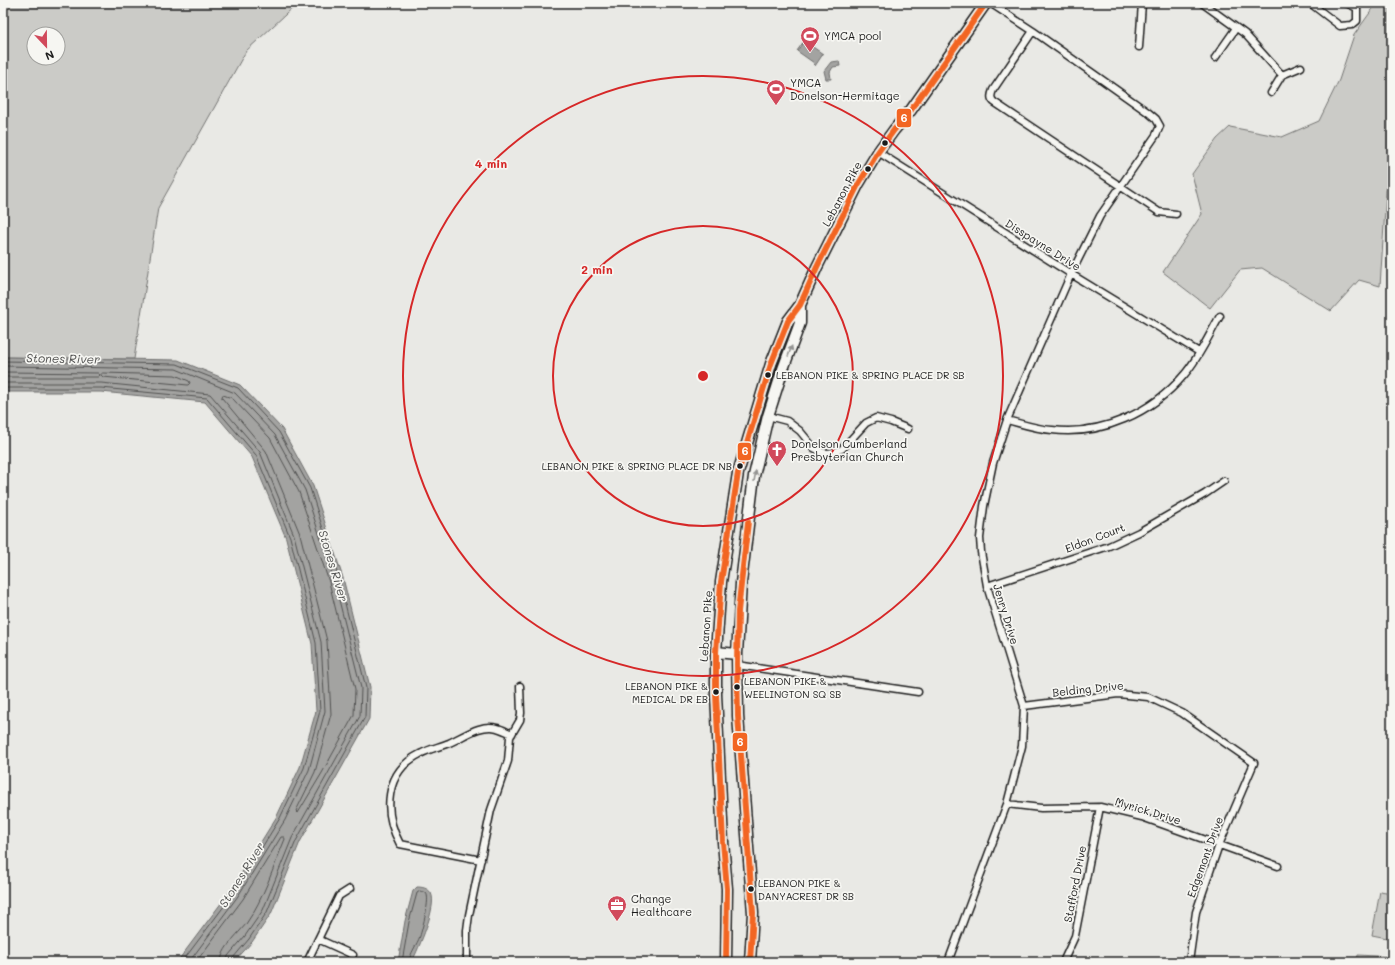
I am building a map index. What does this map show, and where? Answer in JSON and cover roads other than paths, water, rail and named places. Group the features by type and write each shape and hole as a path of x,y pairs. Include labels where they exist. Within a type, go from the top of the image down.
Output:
{"main road":[{"name":"Lebanon Pike","path":"726,962 727,889 723,842 716,694 716,652 721,582 738,473 770,364 788,321 800,305 817,267 846,210 878,152 911,110 986,3"},
{"name":"Lebanon Pike","path":"750,962 753,913 738,716 737,654 741,583 754,476 768,416 800,323 800,305"},
{"path":"735,497 751,500"},
{"path":"716,652 737,654"}],"street":[{"path":"990,3 1032,31 993,90 991,99 1159,212 1176,214"},
{"path":"1139,47 1142,3"},
{"path":"1202,3 1245,34 1282,75"},
{"path":"1310,3 1340,26 1352,25 1357,21 1357,8 1346,3"},
{"path":"1215,58 1236,28"},
{"name":"Jenry Drive","path":"948,962 1007,804 1022,746 1024,706 987,586 983,568 980,538 984,506 993,463 1007,420 1071,274 1100,216 1156,135 1160,126 1149,112 1032,31"},
{"path":"1271,93 1282,75 1301,67"},
{"name":"Disspayne Drive","path":"878,152 1071,274 1199,352"},
{"path":"1007,420 1035,428 1072,431 1109,425 1143,410 1172,388 1185,374 1220,316"},
{"path":"768,416 787,421 800,431 814,448 827,453 844,448 866,424 876,418 908,429"},
{"name":"Eldon Court","path":"987,586 1109,546 1139,532 1205,494 1224,481"},
{"path":"737,665 918,692"},
{"path":"467,962 467,930 491,810 508,761 509,742 517,727 521,712 520,686"},
{"name":"Belding Drive","path":"1024,706 1118,694 1148,697 1182,713 1254,763"},
{"path":"481,860 400,844 390,820 389,807 391,788 402,768 419,754 443,746 466,734 487,727 496,728 512,734"},
{"name":"Edgemont Drive","path":"1189,962 1196,912 1218,845 1254,763"},
{"name":"Myrick Drive","path":"1007,804 1041,808 1100,807 1142,817 1278,866"},
{"name":"Stafford Drive","path":"1063,962 1076,936 1100,807"},
{"path":"307,962 339,896 350,889"},
{"path":"318,939 353,955"}],"water":[{"name":"YMCA pool","path":"804,41 823,54 815,66 813,64 814,63 797,51"},
{"path":"839,61 840,66 833,67 830,72 831,79 826,79 824,71 831,62"},
{"name":"Stones River","path":"3,357 178,360 240,385 282,429 313,486 343,578 370,687 369,719 300,842 271,914 252,942 234,962 177,962 231,890 277,816 300,767 316,711 312,644 286,538 252,457 205,402 101,392 3,392"},
{"path":"417,887 427,889 431,893 432,907 430,917 412,962 398,962 405,921 413,891"}],"place":[{"name":"YMCA pool","path":"810,53"},
{"name":"YMCA Donelson-Hermitage","path":"776,106"},
{"name":"LEBANON PIKE & SPRING PLACE DR SB","path":"768,375"},
{"name":"LEBANON PIKE & SPRING PLACE DR NB","path":"740,466"},
{"name":"Donelson Cumberland Presbyterian Church","path":"777,467"},
{"name":"LEBANON PIKE & WEELINGTON SQ SB","path":"737,687"},
{"name":"LEBANON PIKE & MEDICAL DR EB","path":"716,692"},
{"name":"LEBANON PIKE & DANYACREST DR SB","path":"751,889"},
{"name":"Change Healthcare","path":"617,922"}]}
